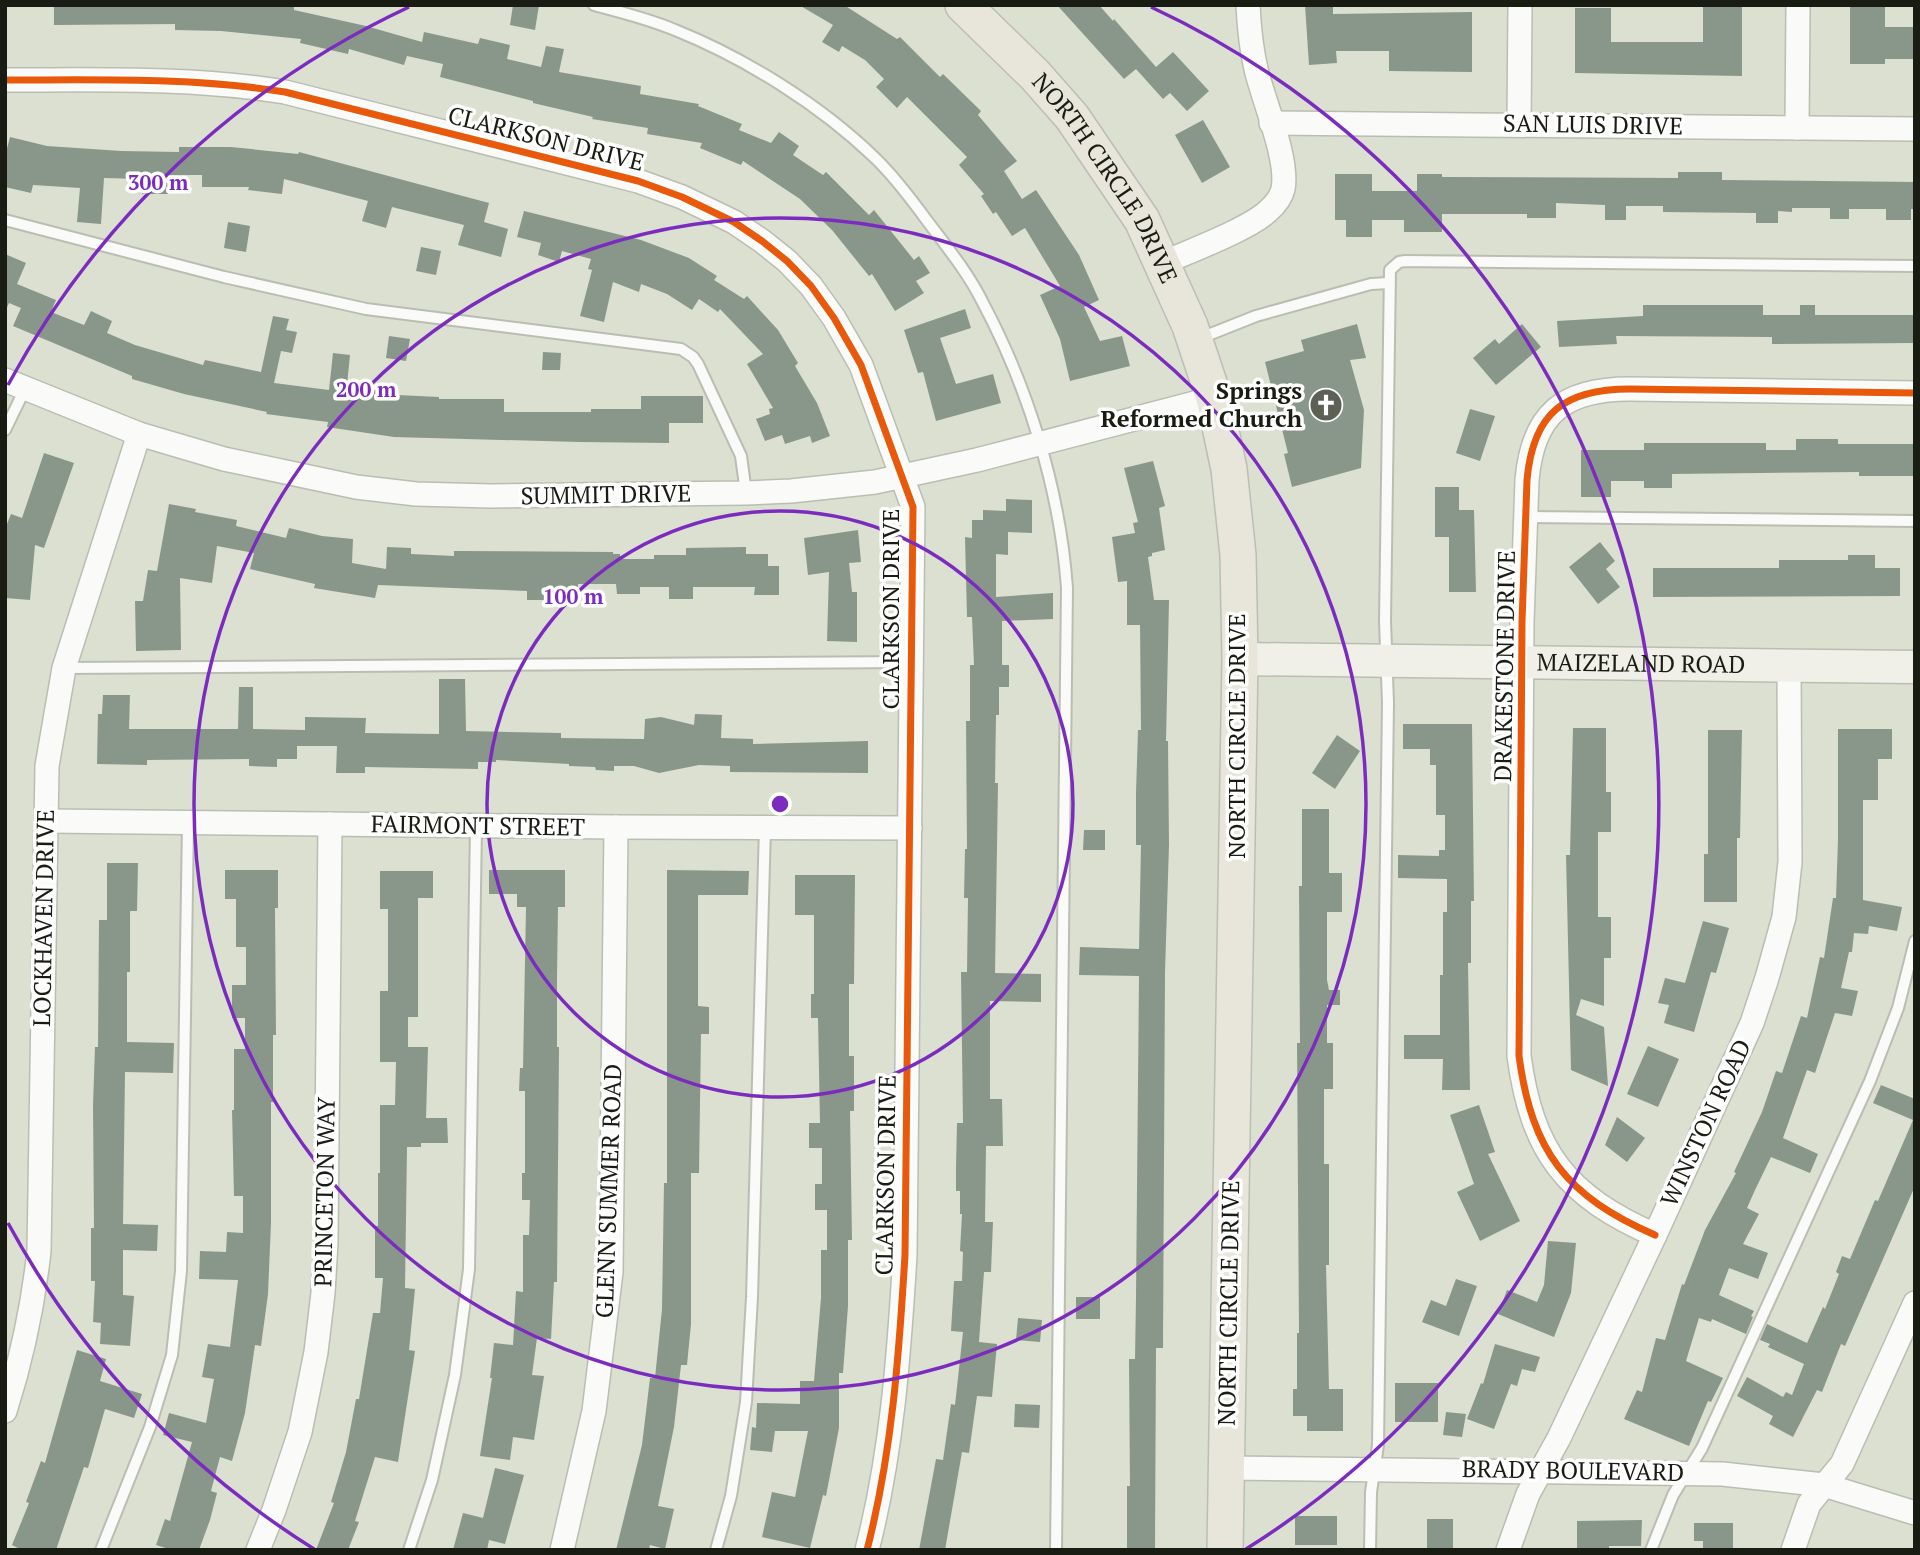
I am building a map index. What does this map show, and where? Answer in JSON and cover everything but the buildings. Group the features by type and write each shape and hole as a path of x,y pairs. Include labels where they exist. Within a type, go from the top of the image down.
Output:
{"main road":[{"name":"NORTH CIRCLE DRIVE","path":"963,5 1035,75 1072,117 1142,220 1195,340 1214,398 1229,469 1238,555 1240,659 1225,1550"},
{"name":"MAIZELAND ROAD","path":"1240,659 1915,667"}],"street":[{"path":"1163,263 1250,223 1278,201 1283,189 1284,173 1255,67 1248,5"},
{"path":"1519,124 1520,5"},
{"path":"1797,128 1798,5"},
{"name":"CLARKSON DRIVE","path":"5,80 236,84 285,92 638,181 682,197 734,222 762,241 811,286 834,318 861,365 913,508 905,1255 898,1364 888,1446 867,1550"},
{"name":"SAN LUIS DRIVE","path":"1271,122 1915,129"},
{"name":"SUMMIT DRIVE","path":"15,385 139,434 291,475 416,494 491,496 746,493 839,487 977,460 1214,398"},
{"name":"DRAKESTONE DRIVE","path":"1655,1235 1602,1208 1568,1179 1552,1159 1538,1135 1529,1110 1519,1056 1522,664 1529,458 1534,439 1545,422 1559,409 1574,398 1591,391 1630,389 1915,393"},
{"name":"LOCKHAVEN DRIVE","path":"5,1411 22,1360 34,1299 39,1251 47,766 64,668 139,434"},
{"name":"WINSTON ROAD","path":"1508,1550 1528,1494 1559,1438 1752,1023 1770,968 1784,917 1790,862 1789,666"},
{"name":"FAIRMONT STREET","path":"46,821 910,828"},
{"name":"PRINCETON WAY","path":"257,1550 274,1510 300,1432 316,1352 323,1293 326,1243 330,824"},
{"name":"GLENN SUMMER ROAD","path":"562,1550 594,1411 611,1272 616,827"},
{"path":"1793,1550 1809,1503 1842,1464 1915,1303"},
{"name":"BRADY BOULEVARD","path":"1226,1468 1687,1472 1763,1477 1824,1485 1915,1513"}],"lane":[{"path":"594,5 674,29 739,60 818,111 875,158 912,201 981,299 1009,358 1039,443 1059,525 1067,588 1056,1550"},
{"path":"5,220 223,277 366,309 681,349 698,364 737,444 744,466 746,493"},
{"path":"1370,1550 1371,1492 1378,1445 1388,702 1386,661 1390,270 1399,262 1405,261 1915,266"},
{"path":"1195,340 1256,316 1371,284 1389,283"},
{"path":"5,430 15,385"},
{"path":"1527,517 1915,521"},
{"path":"64,668 911,662"},
{"path":"101,1550 150,1427 172,1355 181,1271 188,823"},
{"path":"409,1550 432,1480 455,1376 469,1269 476,826"},
{"path":"716,1550 731,1496 746,1402 752,1297 765,827"},
{"path":"1651,1550 1673,1495 1702,1448 1870,1081 1898,1008 1915,942"}],"cycle path":[{"path":"5,80 180,82 285,92 638,181 682,197 734,222 762,241 787,261 811,286 834,318 861,365 913,507 905,1255 897,1367 888,1440 867,1550"},
{"path":"1655,1235 1598,1204 1576,1187 1558,1167 1544,1145 1533,1119 1519,1056 1522,622 1530,457 1536,438 1556,409 1570,400 1607,390 1915,393"}],"place":[{"name":"Springs Reformed Church","path":"1326,405"}]}
